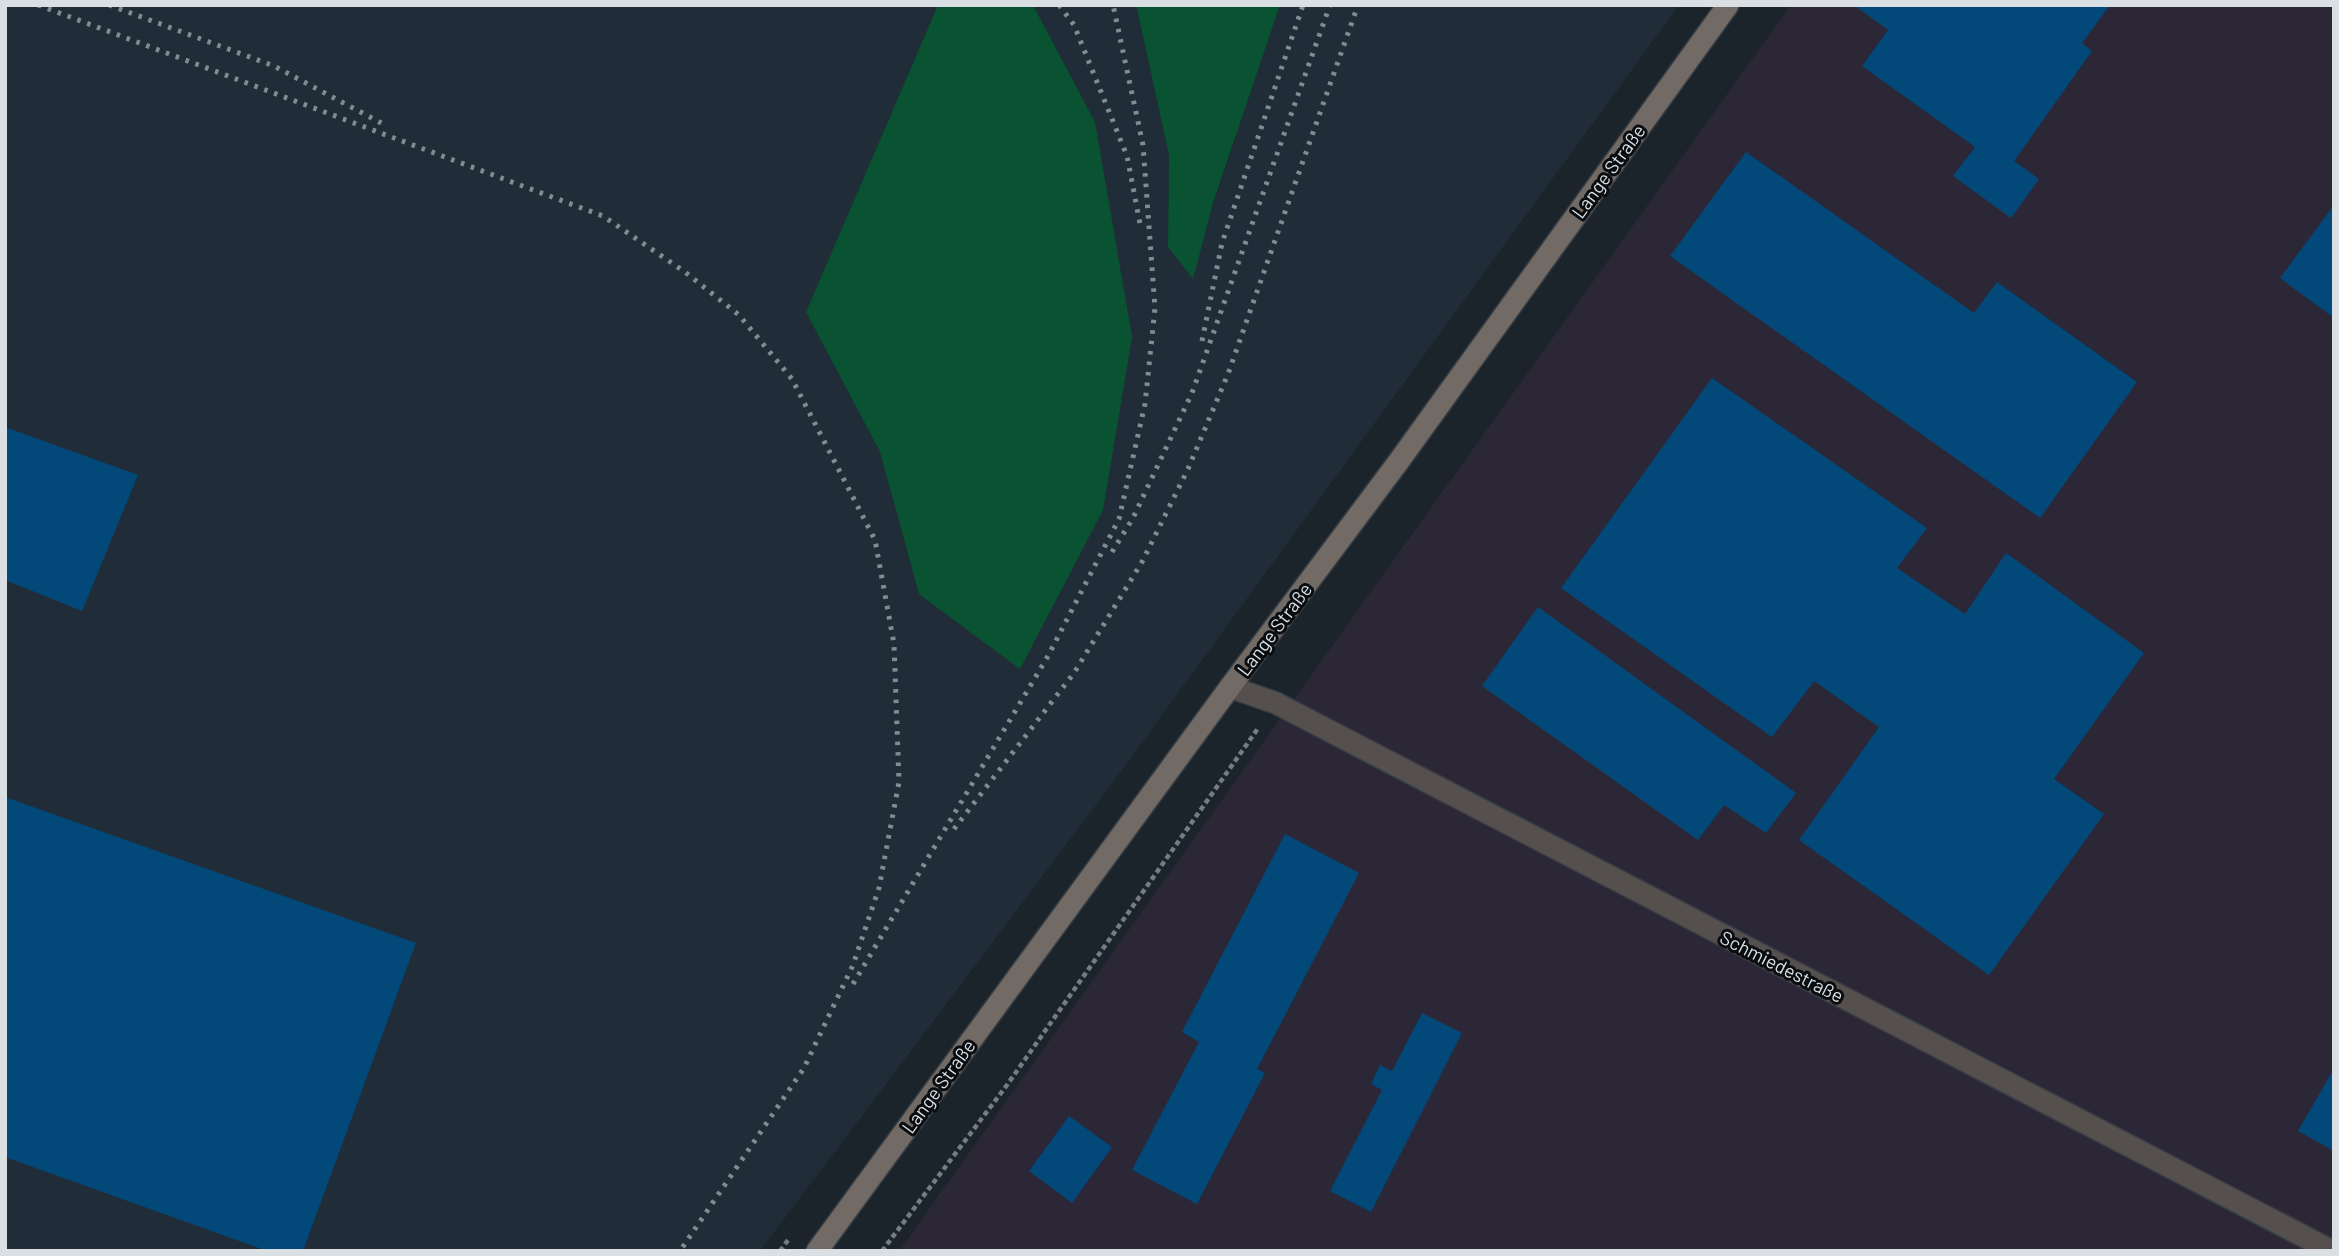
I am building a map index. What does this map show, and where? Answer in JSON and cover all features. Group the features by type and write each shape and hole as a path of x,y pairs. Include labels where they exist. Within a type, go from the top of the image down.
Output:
{"street":[{"name":"Lange Straße","path":"817,1251 1391,472 1728,5"},
{"name":"Schmiedestraße","path":"1230,687 1276,703 2332,1251"}],"path":[{"path":"882,1251 1007,1085 1276,703"}],"shaded area":[{"path":"5,5 938,5 806,312 880,452 919,594 1095,122 1033,5 1136,5 1169,155 1168,247 1192,278 1213,204 1280,5 1679,5 1111,785 760,1251 5,1251"},
{"path":"1791,5 2334,5 2334,1251 899,1251"}],"green space":[{"path":"938,5 1033,5 1095,122 1132,337 1103,510 1020,669 919,594 880,452 806,312"},
{"path":"1136,5 1280,5 1213,203 1193,279 1168,247 1169,155"}],"building":[{"path":"1854,5 2110,5 2082,43 2092,51 2014,161 2039,179 2011,218 1953,176 1975,147 1862,66 1888,30"},
{"path":"1746,152 1974,313 1997,282 2137,382 2040,518 1670,256"},
{"path":"2334,205 2334,318 2280,278"},
{"path":"1712,378 1927,528 1897,568 1965,614 2006,553 2144,653 2054,779 2104,814 1989,975 1799,840 1879,727 1814,681 1772,737 1561,588"},
{"path":"5,427 138,475 82,611 5,580"},
{"path":"1538,607 1796,793 1766,833 1724,805 1698,840 1482,686"},
{"path":"5,797 416,943 303,1251 267,1251 5,1157"},
{"path":"1285,834 1359,873 1257,1069 1265,1073 1197,1204 1132,1170 1199,1042 1182,1032"},
{"path":"1422,1013 1462,1033 1371,1212 1330,1191 1382,1090 1371,1084 1380,1065 1392,1071"},
{"path":"2334,1068 2334,1151 2298,1131"},
{"path":"1069,1116 1112,1147 1072,1203 1029,1171"}],"railway":[{"path":"38,5 603,216 685,272 739,315 792,379 875,540 894,644 899,782 879,888 853,965 804,1068 680,1251"},
{"path":"109,5 274,66 385,125"},
{"path":"1059,5 1074,25 1127,156 1141,229"},
{"path":"853,984 1048,656 1119,519 1145,404 1155,308 1143,145 1113,5"},
{"path":"1202,341 1222,243 1303,5"},
{"path":"1112,552 1133,518 1192,393 1330,5"},
{"path":"954,829 1074,673 1142,562 1188,469 1228,374 1358,5"}]}
